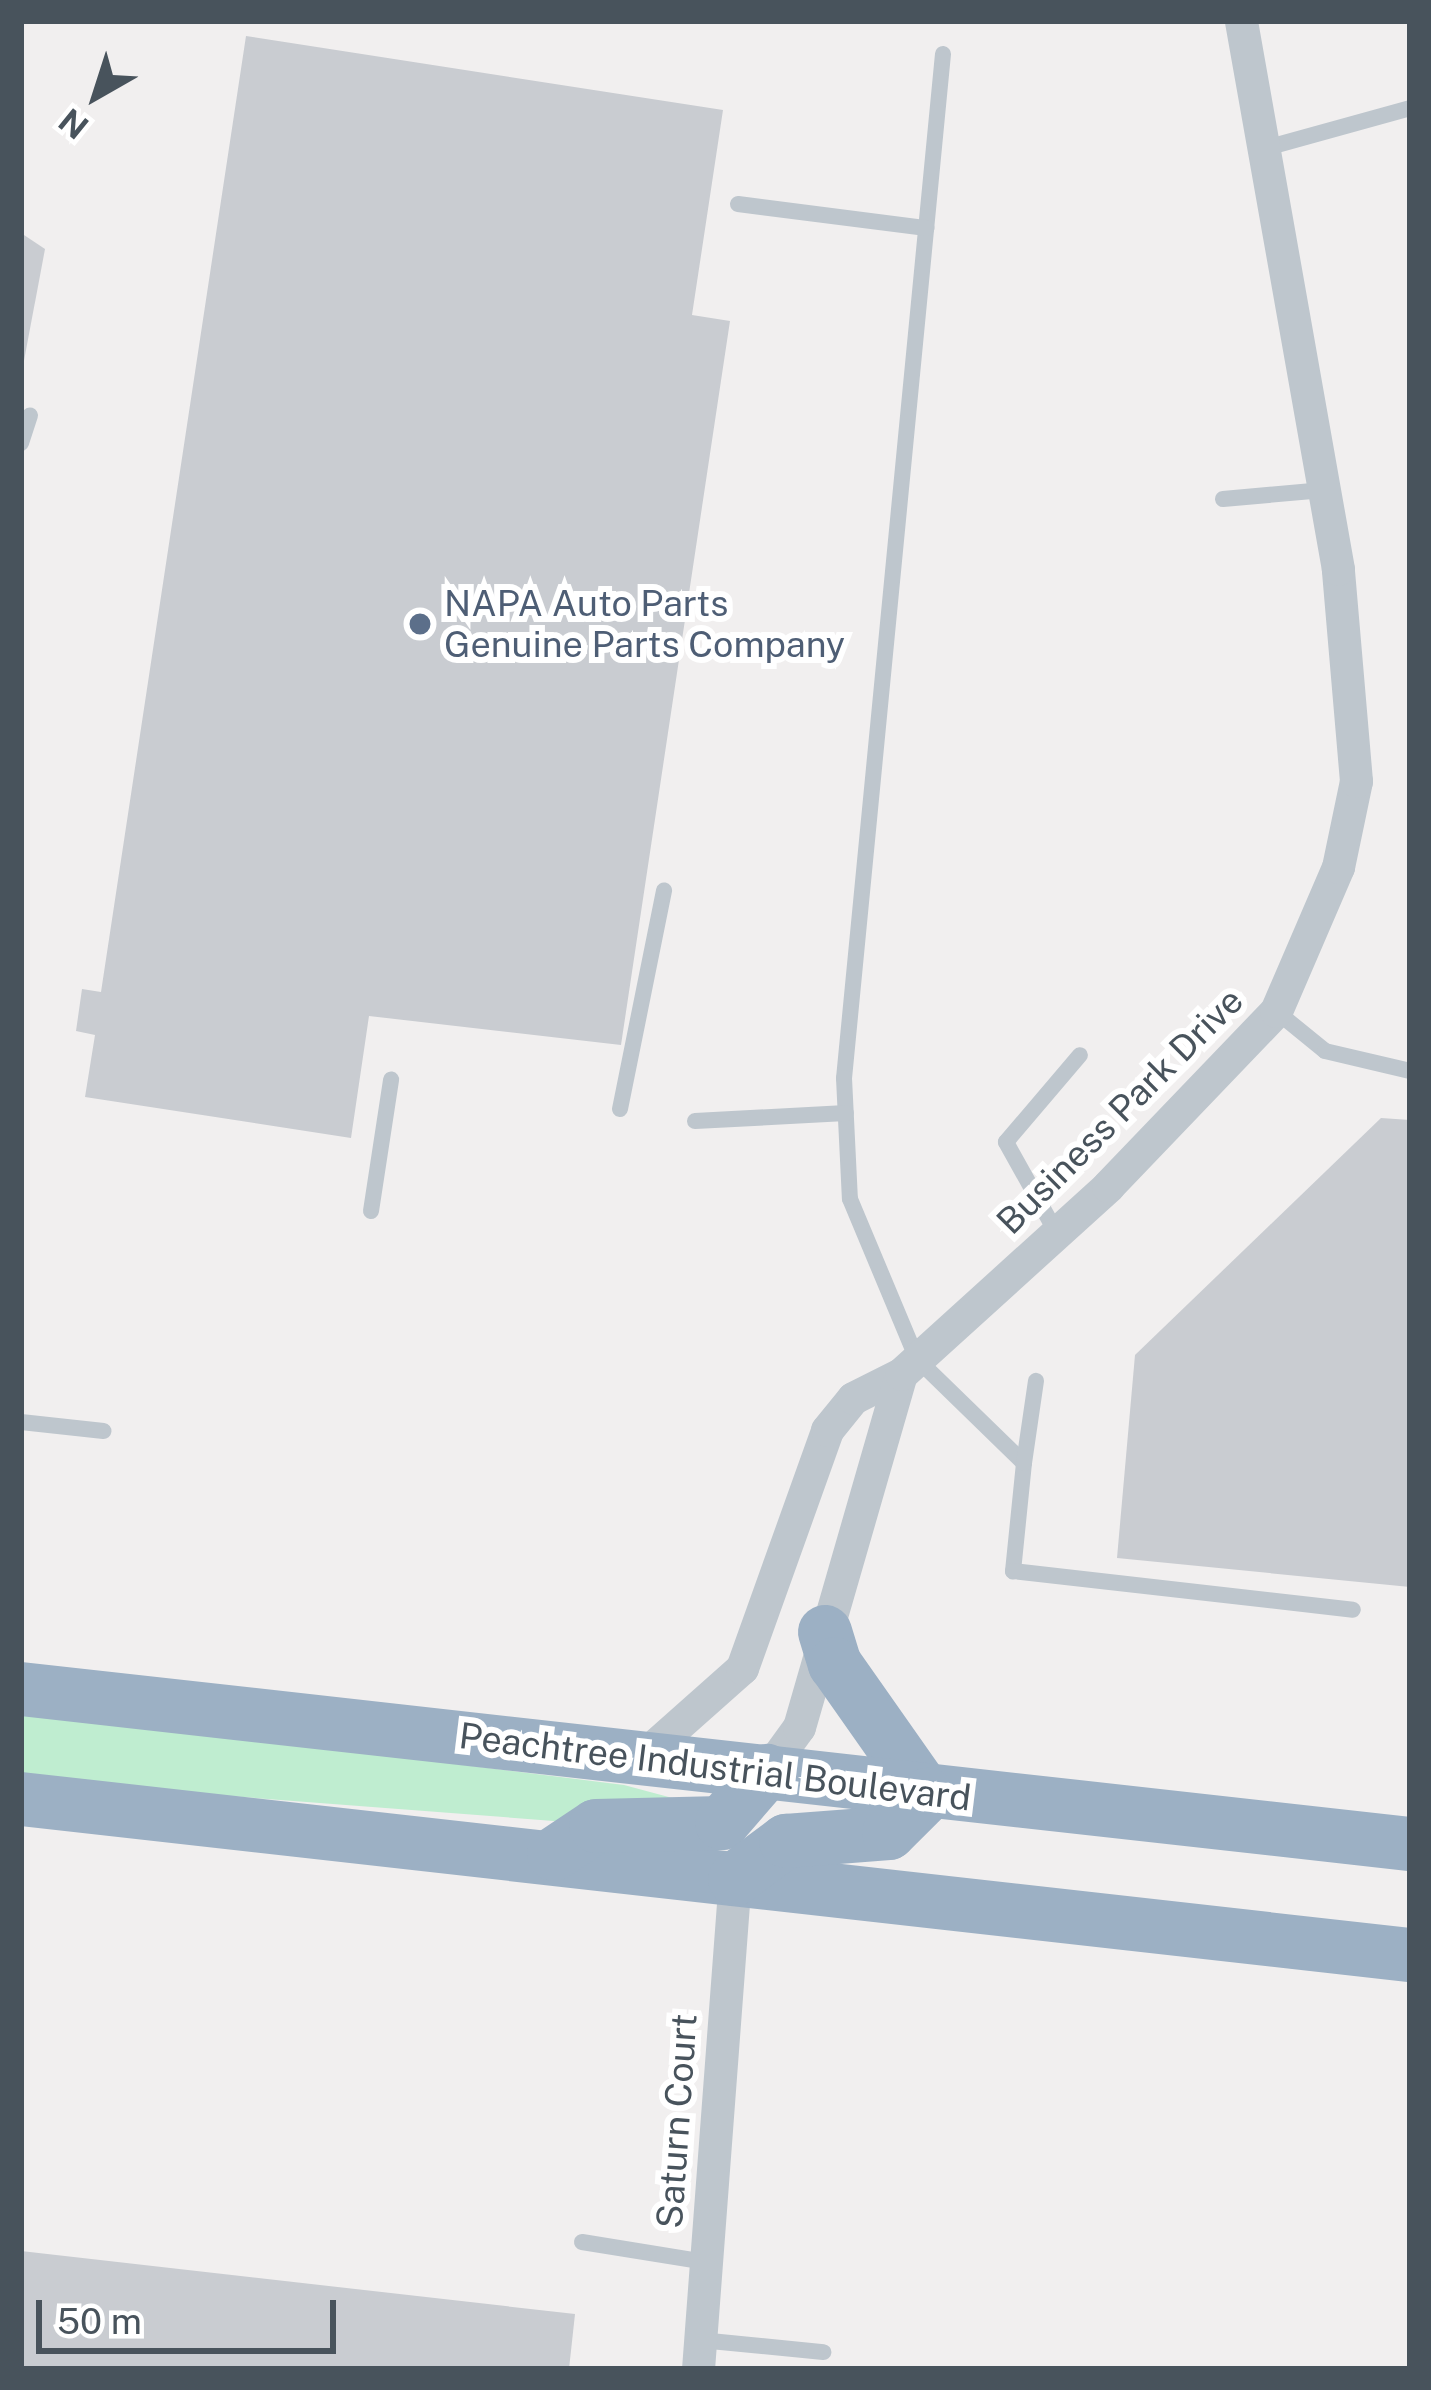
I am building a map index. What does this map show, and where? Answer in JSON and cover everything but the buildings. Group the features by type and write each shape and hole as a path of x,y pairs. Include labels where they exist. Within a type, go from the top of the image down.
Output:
{"highway":[{"path":"735,1879 786,1841 889,1833 927,1795 835,1664 825,1632"},
{"name":"Peachtree Industrial Boulevard","path":"21,1689 644,1755 927,1795 1410,1844"},
{"path":"552,1857 574,1830 722,1823 767,1771"},
{"path":"21,1799 1410,1955"}],"street":[{"name":"Business Park Drive","path":"644,1755 742,1668 827,1430 854,1398 909,1366 1056,1232 1276,1011 1338,867 1356,781 1324,490 1241,21"},
{"path":"767,1771 800,1726 909,1366"},
{"name":"Saturn Court","path":"699,2355 735,1879"}],"lane":[{"path":"943,54 845,1113 850,1198 909,1366 1024,1463"},
{"path":"1266,148 1410,108"},
{"path":"738,204 926,228"},
{"path":"21,443 30,415"},
{"path":"1223,499 1324,490"},
{"path":"620,1108 664,890"},
{"path":"1276,1011 1324,1052 1410,1071"},
{"path":"1056,1232 1006,1142 1080,1055"},
{"path":"371,1211 391,1080"},
{"path":"695,1121 845,1113"},
{"path":"1036,1381 1013,1571 1353,1610"},
{"path":"21,1422 104,1430"},
{"path":"582,2242 706,2262"},
{"path":"699,2355 823,2352"}],"green space":[{"path":"21,1709 624,1785 691,1803 671,1830 21,1780"}],"place":[{"name":"NAPA Auto Parts Genuine Parts Company","path":"420,624"}]}
